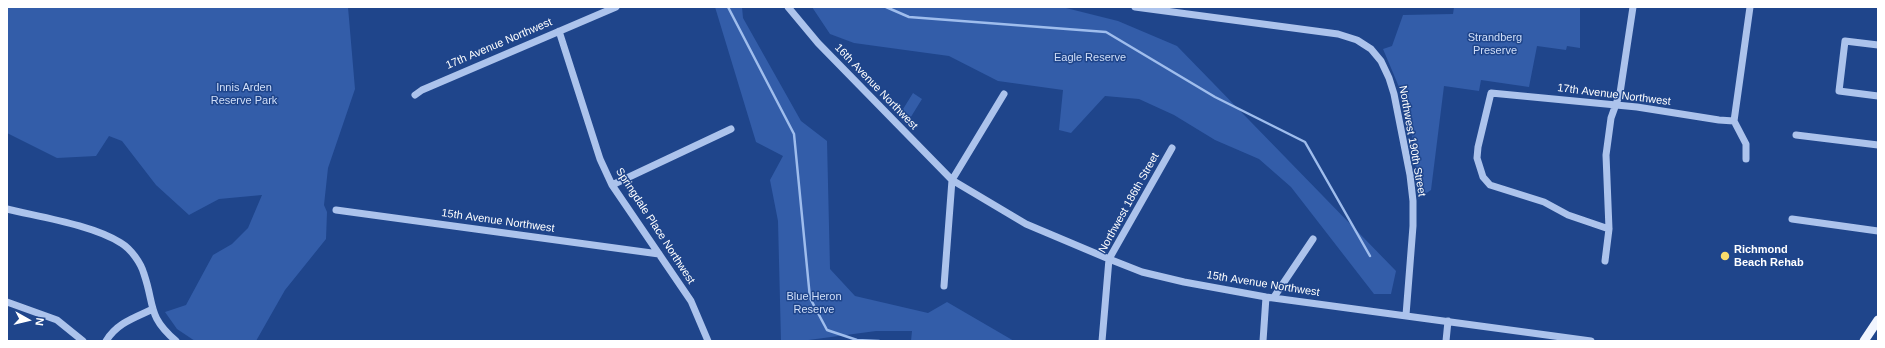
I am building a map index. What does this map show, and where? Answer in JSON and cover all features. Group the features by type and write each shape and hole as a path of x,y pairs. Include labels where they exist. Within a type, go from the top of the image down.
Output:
{"main road":[{"path":"1864,341 1877,322"}],"street":[{"name":"17th Avenue Northwest","path":"415,94 616,7"},
{"name":"16th Avenue Northwest","path":"788,7 818,42 952,180"},
{"name":"Northwest 190th Street","path":"1135,7 1338,34 1357,40 1371,49 1381,61 1389,78 1410,175 1413,201 1413,226 1406,315"},
{"path":"1605,261 1609,229 1606,154 1611,118 1617,105 1622,84 1633,7"},
{"path":"1746,159 1746,144 1734,121 1750,7"},
{"name":"Springdale Place Northwest","path":"559,31 600,159 612,185 691,301 708,341"},
{"path":"1878,45 1845,41 1839,91 1878,96"},
{"name":"17th Avenue Northwest","path":"1609,229 1568,215 1544,202 1490,185 1483,177 1477,158 1478,147 1491,93 1617,105 1734,121"},
{"path":"944,286 952,180 1004,94"},
{"path":"612,185 731,129"},
{"path":"1796,135 1878,145"},
{"name":"Northwest 186th Street","path":"1102,341 1109,259 1172,148"},
{"name":"15th Avenue Northwest","path":"952,180 1026,224 1142,272 1177,281 1270,297 1448,320 1591,341"},
{"path":"7,209 95,230 121,243 130,251 144,272 157,322 176,341"},
{"name":"15th Avenue Northwest","path":"336,210 659,254"},
{"path":"1792,219 1878,231"},
{"path":"1263,341 1270,297 1313,239"},
{"path":"7,302 57,320 83,341"},
{"path":"106,341 112,331 124,322 153,310"},
{"path":"1446,341 1448,320"},
{"path":"1528,341 1530,332"}],"green space":[{"name":"Innis Arden Reserve Park","path":"7,7 348,7 355,89 328,168 324,205 327,212 326,239 285,290 256,341 195,341 177,329 165,312 186,305 213,255 232,244 248,228 262,195 219,199 189,215 156,185 122,141 109,136 96,156 57,158 7,133"},
{"name":"Blue Heron Reserve","path":"715,7 742,7 743,18 801,121 827,141 830,269 855,296 928,313 947,302 1014,341 911,341 912,331 876,331 801,341 781,341 778,221 770,180 783,156 756,142"},
{"name":"Eagle Reserve","path":"812,7 1062,7 1118,21 1177,46 1396,271 1391,294 1374,294 1291,187 1259,159 1215,140 1174,115 1139,99 1105,96 1071,133 1059,130 1063,90 998,81 949,56 854,43 830,34"},
{"name":"Strandberg Preserve","path":"1454,7 1580,7 1580,48 1567,46 1566,50 1537,46 1529,87 1481,80 1479,91 1444,86 1431,190 1418,199 1414,149 1407,106 1383,49 1392,46 1403,15 1453,14"},
{"path":"913,93 922,99 909,120 900,114"}],"waterway":[{"path":"728,7 794,134 810,298 827,330 857,340 879,341"},
{"path":"886,7 909,17 1106,32 1215,97 1305,142 1370,256"}],"place":[{"name":"Richmond Beach Rehab","path":"1725,256"}]}
